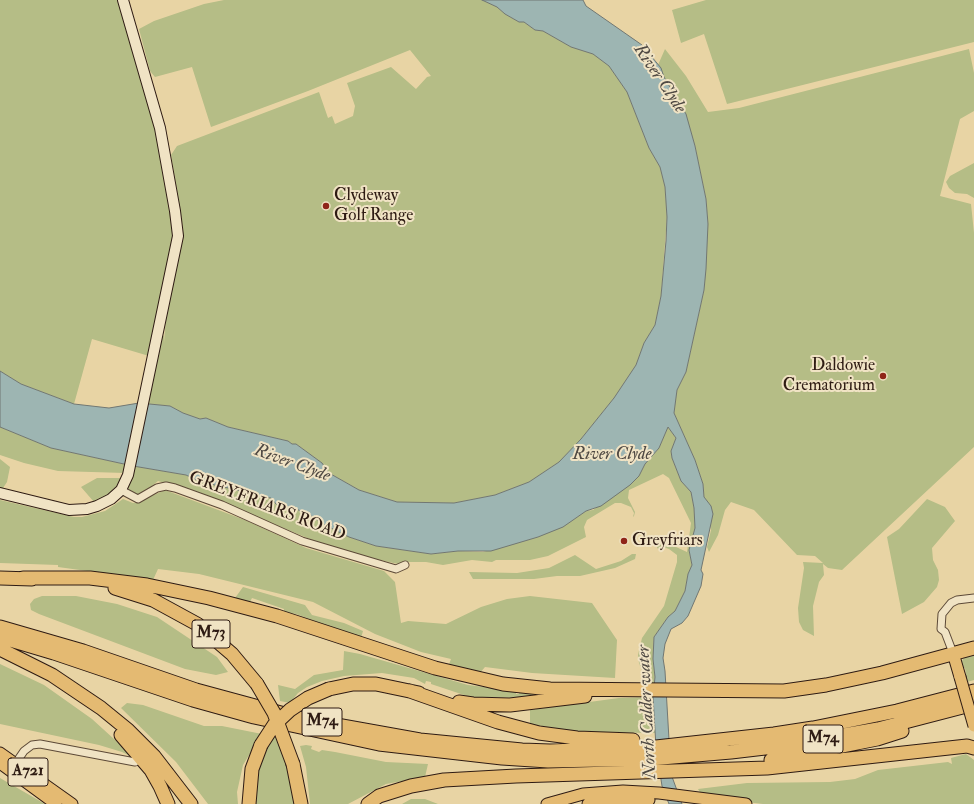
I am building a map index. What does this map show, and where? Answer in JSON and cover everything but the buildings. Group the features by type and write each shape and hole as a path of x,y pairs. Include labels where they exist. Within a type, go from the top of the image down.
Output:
{"highway":[{"path":"0,578 23,578"},
{"name":"M73","path":"23,578 98,584 127,591 165,605 210,634 232,654 257,684 274,713 293,764 301,804"},
{"name":"M74","path":"23,578 90,578 148,585 209,598 277,616 435,668 503,684 550,689 632,691 784,691 882,673 974,648"},
{"name":"M74","path":"0,626 82,651 196,690 296,717 420,740 522,750 550,751 664,746 774,734 813,728 897,711 974,691"},
{"name":"M74","path":"0,637 54,653 226,710 320,733 379,744 455,754 509,759 651,766 664,746"},
{"path":"0,649 52,675 101,708 145,746 191,804"},
{"path":"0,654 73,692 110,719 141,747 175,783"},
{"path":"37,672 88,707 133,748 156,778 168,804"},
{"name":"M74","path":"249,804 252,769 261,745 274,725 290,710 308,698 329,689 365,684 390,686 463,703 490,705 531,704 632,691"},
{"name":"M74","path":"410,691 498,722 539,733 577,738 731,752 830,738 909,722 974,705"},
{"path":"713,770 877,739 974,705"},
{"path":"368,804 379,796 411,786 444,780 651,766 677,771 774,767 967,746 974,748"}],"main road":[{"path":"0,493 74,510 97,506 111,499 121,490 128,476 142,403 176,252 178,232 161,132 123,0"},
{"path":"953,653 974,726"},
{"name":"A721","path":"0,752 13,767 56,804"},
{"name":"A721","path":"0,763 13,767 72,804"},
{"path":"547,804 572,796 596,792 661,796 686,801 746,804"},
{"path":"588,804 661,796"}],"street":[{"name":"GREYFRIARS ROAD","path":"121,490 138,499 157,488 166,486 175,488 222,505 302,541 396,569 405,565"},
{"path":"953,653 945,632 941,629 942,614 951,603 957,600 974,598"},
{"path":"13,767 24,751 32,745 40,744 135,762"}],"green space":[{"path":"0,0 120,0 152,109 175,231 149,356 92,339 74,404 21,384 0,371"},
{"path":"224,0 482,0 497,7 505,14 519,22 524,22 535,30 543,31 571,47 593,54 609,66 627,92 649,148 660,167 665,187 667,217 661,296 655,325 644,343 636,365 614,398 581,439 559,462 529,482 495,495 454,503 397,502 359,490 329,473 322,463 296,444 228,427 206,418 200,419 183,413 170,406 145,404 161,339 164,335 164,343 166,315 183,239 183,228 171,155 177,146 319,92 328,118 332,116 335,124 353,116 355,106 347,83 391,67 416,89 427,77 431,76 410,50 308,91 211,127 192,67 155,77 150,71 139,29 154,21 204,4"},
{"path":"706,0 974,0 974,42 727,104 704,34 681,43 672,10"},
{"path":"665,49 686,76 708,112 739,108 969,49 974,73 974,111 960,119 940,196 971,204 974,233 974,447 842,570 828,568 823,564 824,575 819,582 813,606 814,636 803,630 799,622 798,608 804,568 803,562 823,563 815,556 797,555 754,510 731,502 725,510 718,535 709,552 707,547 711,530 710,525 712,509 704,498 703,484 695,460 674,413 677,390 686,372 704,290 708,224 706,199 695,146 671,87 658,65"},
{"path":"974,163 974,198 967,194 955,193 949,188 946,182 950,176"},
{"path":"0,427 51,448 128,465 125,473 58,471 24,463 0,455"},
{"path":"668,427 676,438 671,451 672,458 681,481 691,492 694,508 695,528 689,550 692,565 688,574 685,591 675,611 668,617 654,637 654,684 645,685 645,679 639,663 638,655 642,638 664,606 677,562 677,555 669,549 663,547 658,549 655,544 663,541 687,552 691,523 669,478 663,474 629,490 628,498 635,512 633,517 634,513 631,507 621,503 615,503 587,520 584,527 586,537 548,556 530,560 496,560 492,562 472,560 443,565 426,562 409,562 398,564 336,550 202,494 158,481 140,496 130,493 128,487 134,476 133,466 186,475 201,482 271,498 276,504 284,507 296,508 349,537 376,546 431,554 458,551 483,552 538,537 573,520 586,511 593,510 639,476 645,464 659,448"},
{"path":"0,459 10,467 7,482 3,488 0,488"},
{"path":"97,478 124,478 117,488 98,501 94,502 81,487"},
{"path":"165,490 245,520 306,548 384,571 395,582 401,623 408,621 446,624 481,607 507,599 530,596 592,603 617,640 615,678 532,673 485,667 479,674 448,667 451,659 421,652 375,634 313,602 199,574 158,569 153,580 58,567 58,565 0,563 0,500 74,517 82,517 105,511 123,499 133,503 138,502"},
{"path":"927,499 945,507 955,521 932,548 933,560 938,570 939,580 937,587 924,602 902,614 887,537 899,529"},
{"path":"632,554 636,554 635,559 615,568 580,576 557,576 534,579 473,579 469,572 517,573 549,568 575,555 596,569 621,561"},
{"path":"243,587 305,605 312,615 344,623 363,631 361,638 296,614 284,612 284,609 252,598 250,602 235,598"},
{"path":"42,596 76,596 117,604 157,617 217,657 228,672 216,675 185,669 31,610 30,604 34,599"},
{"path":"344,651 360,654 468,685 516,691 516,694 519,694 519,691 541,693 541,698 470,697 431,684 431,682 426,681 425,684 414,678 382,673 344,676 322,681 307,687 298,693 290,703 280,701 278,685 295,689 314,675 343,670"},
{"path":"974,654 974,680 967,682 965,668 963,669 962,661 965,656"},
{"path":"0,664 44,685 92,719 136,759 122,752 99,745 0,724"},
{"path":"653,697 655,733 574,732 530,724 530,710 619,698"},
{"path":"127,703 143,705 204,726 222,726 262,734 243,765 237,792 238,804 208,804 176,762 121,708"},
{"path":"277,734 286,757 295,804 254,804 256,774 271,738"},
{"path":"300,746 312,746 311,749 319,752 322,750 386,762 428,764 425,777 386,784 348,804 310,804 306,767"},
{"path":"966,754 974,760 974,804 763,804 713,798 701,794 698,789 747,783 830,782 855,779 878,770 948,762 952,764 951,758"},
{"path":"0,778 45,804 0,804"},
{"path":"411,799 425,799 438,804 402,804"}],"water":[{"name":"River Clyde","path":"482,0 583,0 586,6 642,45 661,68 664,77 686,114 695,146 706,199 708,224 706,269 704,290 686,372 677,390 674,413 695,460 703,484 704,497 711,506 713,514 701,570 703,574 701,586 688,616 682,623 671,629 665,644 663,658 671,774 682,804 669,804 662,786 656,747 653,697 655,677 653,659 654,637 668,617 675,611 685,591 688,574 692,565 689,550 695,528 694,508 691,492 681,481 672,458 671,451 676,438 668,427 659,448 645,464 639,476 630,485 601,506 586,511 563,527 538,537 491,551 458,551 431,554 376,546 349,537 323,524 310,515 306,516 296,508 284,507 276,504 271,498 201,482 186,475 133,466 51,448 0,427 0,371 21,384 74,404 109,408 139,403 170,406 183,413 200,419 206,418 228,427 288,441 292,444 296,444 322,463 329,473 359,490 397,502 454,503 495,495 529,482 559,462 581,439 614,398 636,365 644,343 655,325 661,296 666,241 667,217 665,187 660,167 649,148 627,92 609,66 593,54 571,47 543,31 535,30 524,22 519,22 505,14 497,7"}],"place":[{"name":"Clydeway Golf Range","path":"326,206"},
{"name":"Daldowie Crematorium","path":"883,376"},
{"name":"Greyfriars","path":"624,541"}],"water label":[{"name":"North Calder water","path":"648,712"}]}
